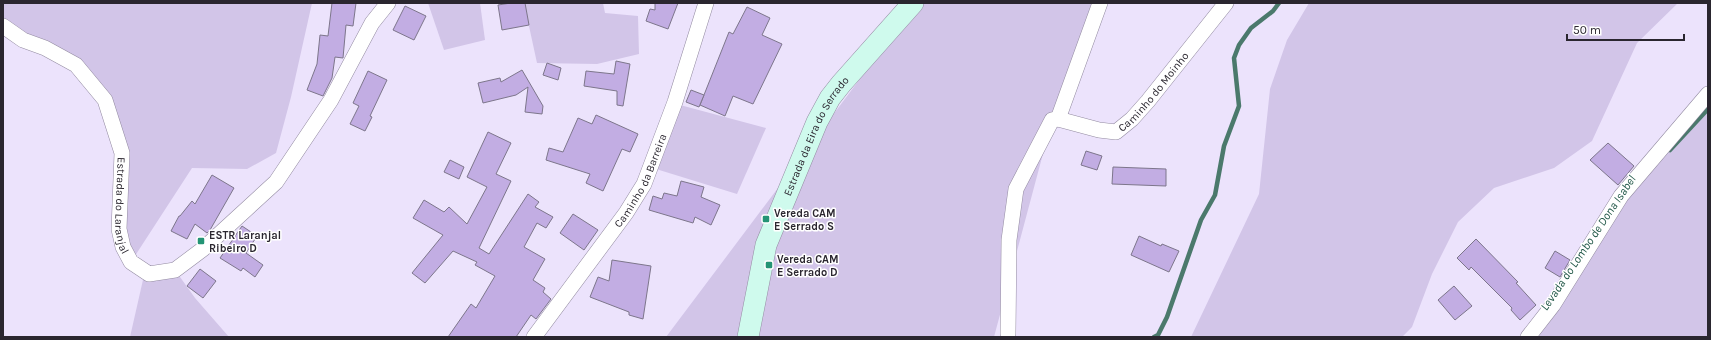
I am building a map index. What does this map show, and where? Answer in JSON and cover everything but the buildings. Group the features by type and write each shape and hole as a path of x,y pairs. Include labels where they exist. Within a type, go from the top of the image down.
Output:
{"main road":[{"name":"Estrada da Eira do Serrado","path":"748,337 766,245 817,122 830,98 841,84 913,3"}],"street":[{"name":"Estrada do Laranjal","path":"3,26 23,40 45,48 76,64 105,100 122,153 120,228 123,247 131,262 149,274 175,270 203,249 276,182 331,100 372,23 388,3"},
{"name":"Caminho da Barreira","path":"534,337 626,213 644,184 675,102 706,3"},
{"path":"1008,334 1009,240 1016,189 1052,120 1058,119 1100,3"},
{"name":"Caminho do Moinho","path":"1058,119 1099,130 1116,132 1132,119 1148,101 1226,3"},
{"path":"1528,337 1553,305 1621,196 1708,94"}],"shaded area":[{"path":"3,3 312,3 291,97 276,153 247,169 192,168 131,262 119,229 122,153 94,85 3,26"},
{"path":"428,3 480,3 485,40 444,50"},
{"path":"524,3 603,3 605,13 638,16 639,54 597,64 537,63"},
{"path":"917,3 1100,3 1052,120 994,337 666,337"},
{"path":"1309,3 1678,3 1637,43 1592,141 1554,168 1494,188 1458,222 1432,274 1412,327 1402,337 1191,337 1259,194 1270,89 1287,40"},
{"path":"1708,94 1708,337 1528,337 1621,196"},
{"path":"680,105 766,128 737,194 656,169"},
{"path":"175,270 195,298 229,337 130,337 145,271"}],"waterway":[{"path":"1154,337 1158,335 1167,317 1201,220 1215,195 1224,146 1239,106 1234,58 1239,45 1251,28 1273,11 1279,3"},
{"name":"Levada do Lombo de Dona Isabel","path":"1670,150 1708,109"}],"place":[{"name":"Vereda CAM E Serrado S","path":"766,219"},
{"name":"ESTR Laranjal Ribeiro D","path":"201,241"},
{"name":"Vereda CAM E Serrado D","path":"769,265"}]}
